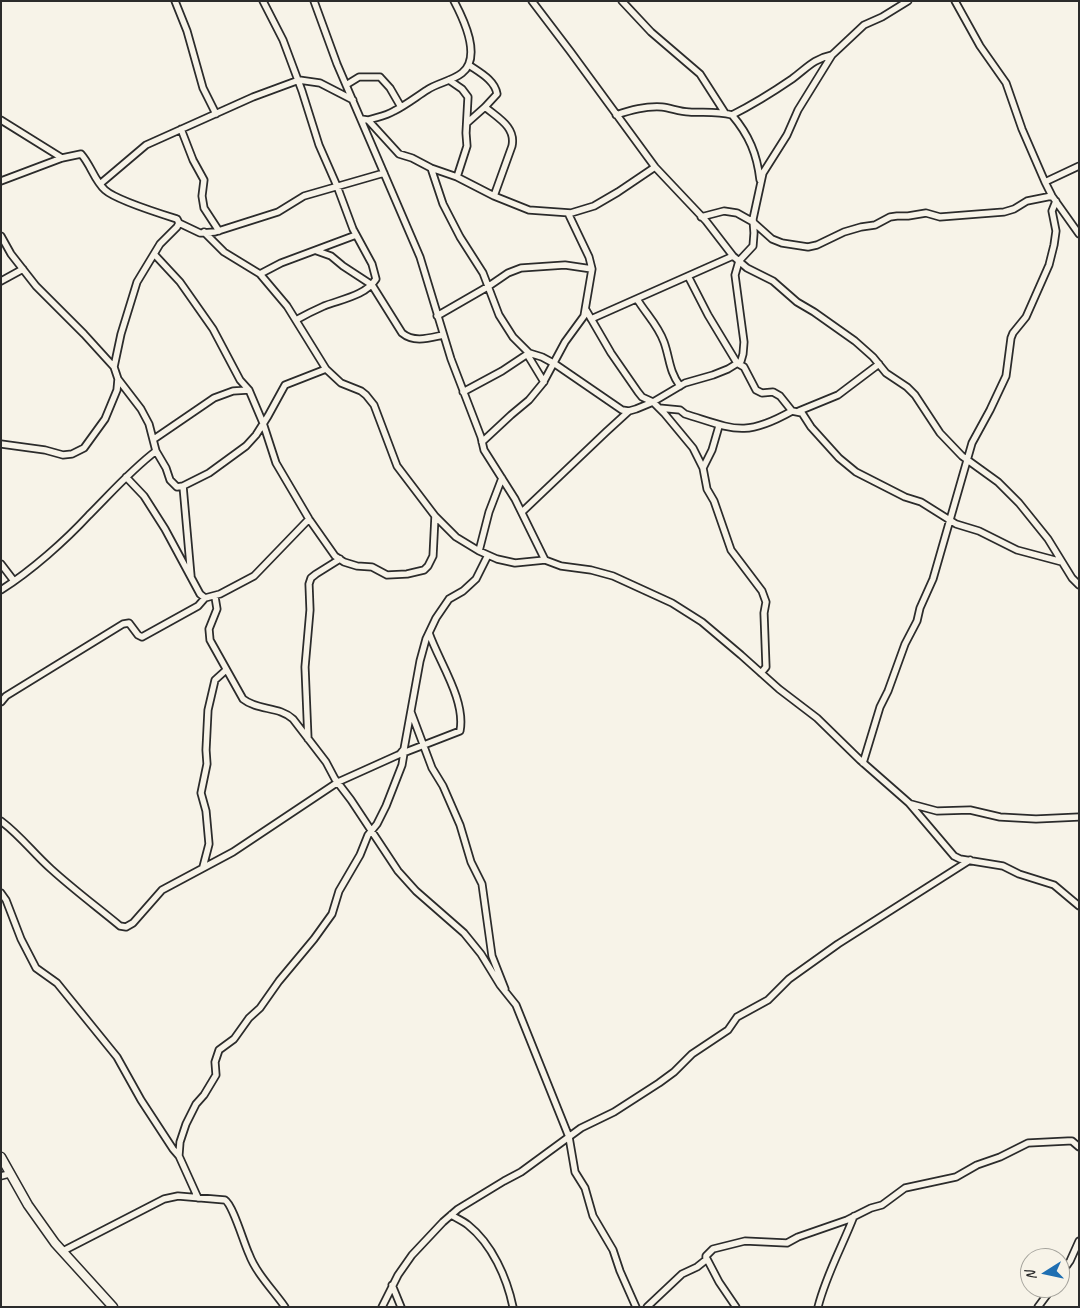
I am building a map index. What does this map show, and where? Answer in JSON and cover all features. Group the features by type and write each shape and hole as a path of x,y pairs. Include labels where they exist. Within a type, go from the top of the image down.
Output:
{"street":[{"path":"175,1 193,50 203,88 216,114"},
{"path":"263,1 283,40 299,80 319,145 338,186 356,235 372,264 376,279 372,286 350,298 326,306 296,320"},
{"path":"314,1 360,119 420,257 443,335 484,450 522,512 545,560"},
{"path":"360,119 368,120 392,113 428,89 462,73 469,65 472,55 469,41 463,19 454,1"},
{"path":"532,1 655,167 701,217 733,256 748,268 773,281 797,302 855,341 886,373 915,394 940,433 962,456 1010,493 1048,539 1072,578 1079,585"},
{"path":"622,1 651,32 700,74 725,113"},
{"path":"522,512 629,412 653,402 680,386 713,375 741,361 744,342 735,275 739,261 753,246 753,222 763,173 787,135 798,110 832,55 864,25 882,17 908,1"},
{"path":"954,1 980,46 1006,82 1024,135 1045,182 1054,199 1079,234"},
{"path":"732,115 792,79 817,59 832,55"},
{"path":"467,123 497,94 496,88 490,80 469,65"},
{"path":"346,85 359,78 380,76 390,88 401,107"},
{"path":"100,184 146,145 253,97 299,80 320,83 353,100"},
{"path":"449,80 462,89 468,97 467,146 457,177"},
{"path":"485,107 509,126 514,138 494,196"},
{"path":"616,116 648,107 732,115 744,129 750,140 756,155 761,182"},
{"path":"1,120 62,158"},
{"path":"368,120 399,154 457,177 494,196 529,210 568,213 594,206 655,167"},
{"path":"181,130 193,160 204,180 202,196 204,208 219,231"},
{"path":"1,181 62,158 81,154 88,161 100,184 106,191 126,202 177,218 179,223 200,233 219,231 278,212 298,198 384,173"},
{"path":"1045,182 1079,166"},
{"path":"431,168 443,204 460,237 483,273 499,315 513,337 528,353 544,382"},
{"path":"701,217 724,211 737,213 753,222 772,239 782,243 808,247 861,226 875,225 890,217 926,213 940,217 1004,212 1014,209 1027,201 1054,199"},
{"path":"863,763 880,707 888,691 905,644 917,621 920,608 933,578 974,437 990,410 1006,376 1013,333 1026,317 1049,265 1056,231 1052,211 1054,199"},
{"path":"482,442 511,414 529,400 544,382 555,364 564,342 584,316 592,269 590,257 568,213"},
{"path":"114,367 138,282 160,244 179,223"},
{"path":"204,232 224,252 260,274 287,306 326,369 342,384 362,391 374,405 397,466 435,516 456,537 478,551 515,563 545,560 561,566 591,570 612,576 672,603 702,622 790,698 817,718 863,763 909,803 954,856 1003,866 1019,874 1054,884 1079,906"},
{"path":"260,274 281,263 356,235"},
{"path":"1,236 10,254 36,286 114,367 118,379 141,409 149,424 156,450 170,480 176,487 183,486 209,472 246,446 263,423 285,385 326,369"},
{"path":"317,251 331,256 372,286 402,333 408,338 423,340 443,335"},
{"path":"154,254 175,276 223,346 240,380 249,390 263,423 276,463 309,519 335,556 344,562 357,566 372,567 387,575 407,574 424,570 433,556 435,516"},
{"path":"591,319 733,256"},
{"path":"437,316 508,273 521,268 565,266 592,269"},
{"path":"1,281 23,270"},
{"path":"688,276 708,315 738,363 744,367 756,390 762,393 773,392 780,396 792,411"},
{"path":"637,299 655,323 664,343 674,378 680,386"},
{"path":"586,310 611,354 638,392 642,397 653,402 659,408 693,448 703,468 707,489 714,501 731,550 762,591 766,602 764,613 766,667 761,673"},
{"path":"464,392 528,353 542,357 555,364 600,396 622,410 629,412"},
{"path":"659,408 680,410 685,414 729,428 757,427 792,411 799,411 838,394 879,364"},
{"path":"1,444 44,450 62,455 72,454 84,448 105,419 117,390 118,379"},
{"path":"154,439 214,398 233,391 249,390"},
{"path":"799,411 811,427 846,464 883,487 921,502 949,521 978,531 1017,550 1062,562"},
{"path":"703,468 712,450 719,426"},
{"path":"1,590 14,582 75,529 136,466 156,450"},
{"path":"126,477 144,496 165,529 191,579 200,594 205,598"},
{"path":"478,551 489,512 502,478"},
{"path":"183,486 191,579"},
{"path":"1,702 6,696 123,624 129,624 142,637 198,606 205,598 215,596 254,576 309,519"},
{"path":"179,1155 180,1142 186,1124 196,1104 216,1075 215,1062 219,1050 234,1039 249,1018 260,1008 328,920 339,891 352,871 368,835 386,806 402,765 401,754 404,749 417,686 420,661 429,633 436,618 449,599 463,591 476,579 488,555"},
{"path":"308,738 305,667 310,610 309,584 311,578 340,559"},
{"path":"1,564 14,582"},
{"path":"215,596 217,609 208,634 243,699 249,704 277,710 288,715 326,762 398,871 416,891 464,934 481,954 516,1005 569,1137 575,1172 585,1188 593,1216 613,1250 636,1307"},
{"path":"1,821 16,832 68,884 120,926 124,927 132,922 162,890 233,852 338,782 401,754 460,731 462,724 447,670 434,648 429,633"},
{"path":"203,867 209,844 206,810 201,793 207,764 208,710 215,680 226,670"},
{"path":"411,712 422,746 443,786 460,825 471,862 482,884 492,956 505,991"},
{"path":"909,803 937,811 970,810 1000,817 1036,819 1079,817"},
{"path":"924,821 937,811"},
{"path":"382,1307 392,1285 405,1264 425,1240 451,1215 474,1199 521,1172 588,1124 627,1104 659,1083 674,1072 692,1054 728,1030 738,1018 768,1000 789,980 838,944 970,860"},
{"path":"1,893 6,900 36,968 57,983 117,1056 141,1100 173,1149 179,1155 198,1198"},
{"path":"646,1307 682,1274 697,1267 713,1249 745,1241 783,1244 870,1208 882,1205 905,1188 956,1177 977,1165 1000,1157 1028,1143 1072,1141 1079,1146"},
{"path":"1,1157 5,1175 63,1251 113,1307"},
{"path":"63,1251 164,1199 178,1196 225,1200 228,1202 250,1257 285,1307"},
{"path":"451,1215 468,1225 490,1250 508,1288 513,1307"},
{"path":"818,1307 834,1260 854,1216"},
{"path":"1070,1261 1079,1241"},
{"path":"706,1259 736,1307"},
{"path":"392,1285 401,1307"}]}
